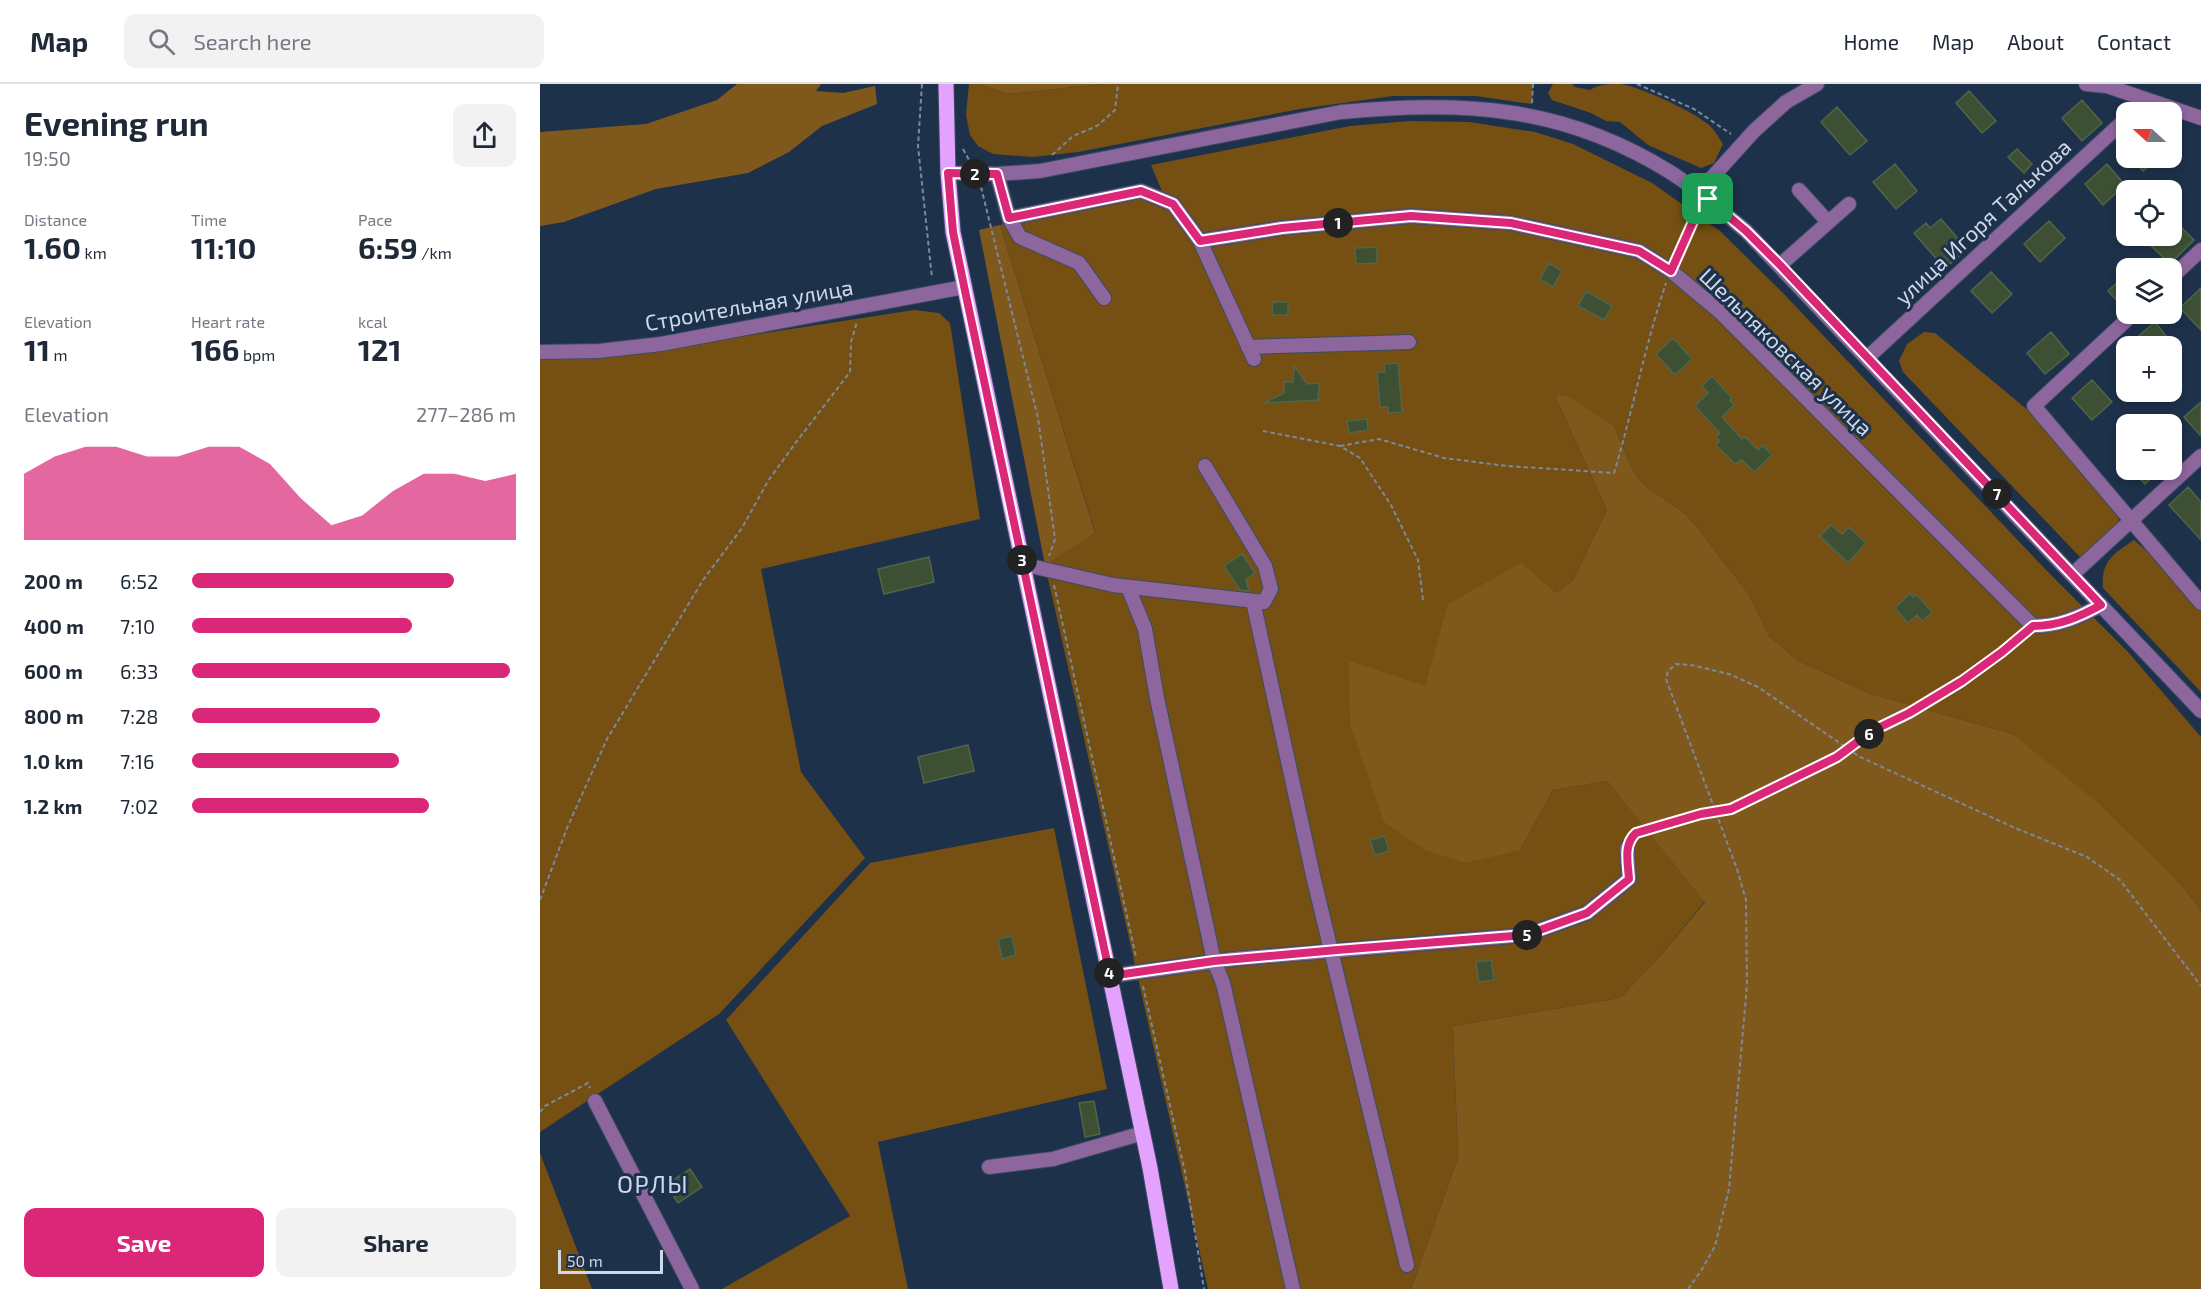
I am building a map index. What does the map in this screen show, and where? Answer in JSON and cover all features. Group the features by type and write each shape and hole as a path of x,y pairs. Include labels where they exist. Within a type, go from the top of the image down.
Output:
{"main road":[{"path":"946,84 948,173 953,232 1143,1133 1171,1289"}],"street":[{"path":"1703,196 1743,142 1786,102 1817,84"},
{"path":"2086,84 2107,86 2201,118"},
{"path":"948,173 997,174 1040,171 1341,112 1392,107 1443,106 1500,110 1531,115 1560,122 1624,147 1670,172 1746,231 2201,711"},
{"name":"улица Игоря Талькова","path":"1867,358 2116,128"},
{"path":"997,174 1009,218 1020,237 1079,262 1104,298"},
{"path":"1799,189 1828,222"},
{"path":"1009,218 1141,191 1173,204 1200,241 1251,353 1409,342"},
{"path":"1780,265 1849,204"},
{"name":"Шельпяковская улица","path":"1200,241 1282,228 1411,216 1511,223 1639,251 1671,271 1719,311 2033,626"},
{"path":"2182,268 2201,250"},
{"name":"Строительная улица","path":"540,352 599,351 661,344 964,286"},
{"path":"2122,324 2034,406 2201,603"},
{"path":"2073,574 2201,456"},
{"path":"1022,564 1128,587 1264,602 1271,589 1265,566 1205,466"},
{"path":"1128,587 1145,629 1157,698 1214,961 1223,984 1293,1289"},
{"path":"1253,601 1314,880 1407,1265"},
{"path":"2033,626 2073,620 2101,605"},
{"path":"1110,976 1214,961 1526,935 1587,913 1629,879 1627,848"},
{"path":"595,1101 692,1289"},
{"path":"989,1167 1053,1159 1143,1133"}],"path":[{"path":"922,84 918,146 934,292"},
{"path":"1040,171 1054,151 1073,136 1098,126 1115,110 1118,84"},
{"path":"1531,115 1533,84"},
{"path":"1637,84 1694,109 1743,142"},
{"path":"977,174 1038,418 1055,539 1048,560 1185,1172 1204,1289"},
{"path":"1340,446 1379,439 1444,458 1507,466 1614,473 1628,427 1643,363 1671,271 1703,196"},
{"path":"540,900 567,828 607,739 704,580 742,528 768,482 850,372 851,342 861,311 866,305"},
{"path":"1263,431 1340,446 1360,458 1391,505 1418,560 1423,600"},
{"path":"1627,848 1630,839 1636,833 1731,809 1837,757 1872,731 1909,713 1962,681 2033,626"},
{"path":"1688,1289 1715,1246 1729,1189 1747,985 1746,900 1726,835 1715,812 1666,679 1668,671 1676,664 1729,674 1758,687 1860,758 2015,828 2087,857 2120,880 2201,986"},
{"path":"540,1112 545,1106 588,1083 595,1101"}],"shaded area":[{"path":"737,84 821,84 816,91 843,93 875,86 877,104 822,126 789,152 748,173 656,189 564,222 540,226 540,132 646,124 717,100"},
{"path":"969,84 978,84 1009,94 1102,84 1533,84 1532,104 1476,96 1393,96 1300,109 1078,152 1033,157 993,154 978,146 970,135 966,115"},
{"path":"978,84 1102,84 1009,94"},
{"path":"1553,84 1572,84 1575,87 1590,90 1601,85 1621,84 1642,90 1701,119 1713,129 1723,144 1714,163 1701,168 1648,145 1620,122 1606,121 1591,113 1552,100 1548,93"},
{"path":"1409,121 1469,122 1535,132 1573,144 1652,183 1720,231 1782,292 2047,571 2128,652 2201,737 2201,910 2183,887 2012,734 1868,693 1797,660 1769,636 1748,593 1687,515 1644,485 1632,469 1614,426 1555,396 1607,510 1573,580 1556,593 1520,850 1553,790 1607,781 1705,901 1657,960 1620,998 1453,1026 1458,1158 1411,1289 1208,1289 1045,565 1095,532 1000,225 1127,196 1167,203 1151,165 1350,126"},
{"path":"1000,225 1095,533 1045,565 979,230"},
{"path":"914,310 939,313 950,323 980,519 761,569 801,772 865,858 719,1014 540,1132 540,357 609,357"},
{"path":"1924,332 1935,333 2029,411 2121,516 2113,530 2081,558 1903,372 1899,361 1907,344"},
{"path":"1566,395 1614,426 1632,469 1644,485 1687,515 1748,593 1769,636 1797,660 1868,693 2012,734 2098,803 2183,887 2201,910 2201,1289 1411,1289 1458,1158 1453,1026 1620,998 1657,960 1705,902 1607,781 1553,790 1520,850 1466,863 1425,850 1384,822 1350,724 1349,661 1425,686 1448,604 1521,563 1556,593 1573,580 1607,510 1555,396"},
{"path":"2134,540 2201,609 2201,692 2103,588 2106,565 2114,554"},
{"path":"1054,828 1107,1089 878,1142 908,1289 722,1289 850,1216 726,1020 870,863"},
{"path":"540,1153 592,1289 540,1289"}],"building":[{"path":"1969,91 1996,121 1982,133 1956,103"},
{"path":"2082,100 2102,123 2082,141 2062,118"},
{"path":"1837,107 1867,141 1850,155 1821,122"},
{"path":"2017,149 2032,164 2024,173 2008,157"},
{"path":"1895,164 1917,191 1896,209 1873,182"},
{"path":"2107,164 2121,180 2116,180 2116,193 2103,205 2085,184"},
{"path":"1941,219 1967,249 1950,264 1944,257 1939,262 1914,233 1926,223 1930,228"},
{"path":"2049,221 2065,238 2040,262 2024,244"},
{"path":"2182,228 2194,240 2176,258 2164,258 2151,246 2182,246"},
{"path":"1377,247 1377,263 1356,264 1355,248"},
{"path":"1549,263 1562,271 1553,287 1540,279"},
{"path":"1991,272 2012,294 1992,313 1971,291"},
{"path":"2116,283 2116,300 2108,291"},
{"path":"2201,288 2201,330 2182,310 2182,306"},
{"path":"1586,291 1612,306 1604,320 1578,306"},
{"path":"1273,302 1288,302 1288,315 1272,315"},
{"path":"2153,324 2157,324 2166,336 2139,336"},
{"path":"2051,332 2069,354 2045,374 2027,353"},
{"path":"1673,338 1692,359 1675,375 1656,354"},
{"path":"1398,363 1402,412 1388,413 1388,407 1380,407 1377,372 1385,372 1384,364"},
{"path":"1294,366 1307,384 1319,383 1318,400 1264,403 1284,393 1284,382 1293,382"},
{"path":"1712,376 1732,398 1730,400 1734,405 1722,417 1742,439 1745,437 1758,450 1763,445 1772,455 1754,472 1742,460 1735,464 1716,445 1720,441 1716,437 1720,433 1695,406 1708,393 1702,386"},
{"path":"2092,380 2112,402 2092,420 2072,398"},
{"path":"2201,402 2201,436 2184,417"},
{"path":"1367,419 1368,430 1349,433 1347,421"},
{"path":"2188,487 2201,502 2201,540 2169,505"},
{"path":"1831,525 1842,534 1849,527 1866,543 1848,563 1820,536"},
{"path":"1242,554 1255,573 1246,579 1249,591 1240,590 1224,566"},
{"path":"929,557 934,582 884,594 878,569"},
{"path":"1910,593 1913,597 1916,594 1932,612 1922,621 1917,615 1908,623 1895,608"},
{"path":"968,745 974,771 924,783 918,757"},
{"path":"1385,836 1389,851 1375,855 1370,840"},
{"path":"1012,936 1016,955 1002,959 998,939"},
{"path":"1491,960 1494,980 1479,982 1476,962"},
{"path":"1094,1101 1100,1134 1085,1137 1079,1103"},
{"path":"690,1169 702,1187 678,1203 666,1185"}],"district":[{"name":"ОРЛЫ","path":"653,1185"}],"route":[{"path":"948,173 997,174 1009,218 1141,191 1173,204 1200,241 1282,228 1411,216 1511,223 1639,251 1671,271 1695,217 1708,199 1746,231 1780,265 2101,605 2073,620 2033,626 1962,681 1909,713 1872,731 1837,757 1731,809 1701,814 1636,833 1630,839 1627,848 1629,879 1587,913 1526,935 1214,961 1110,976 953,232 948,173"}]}
